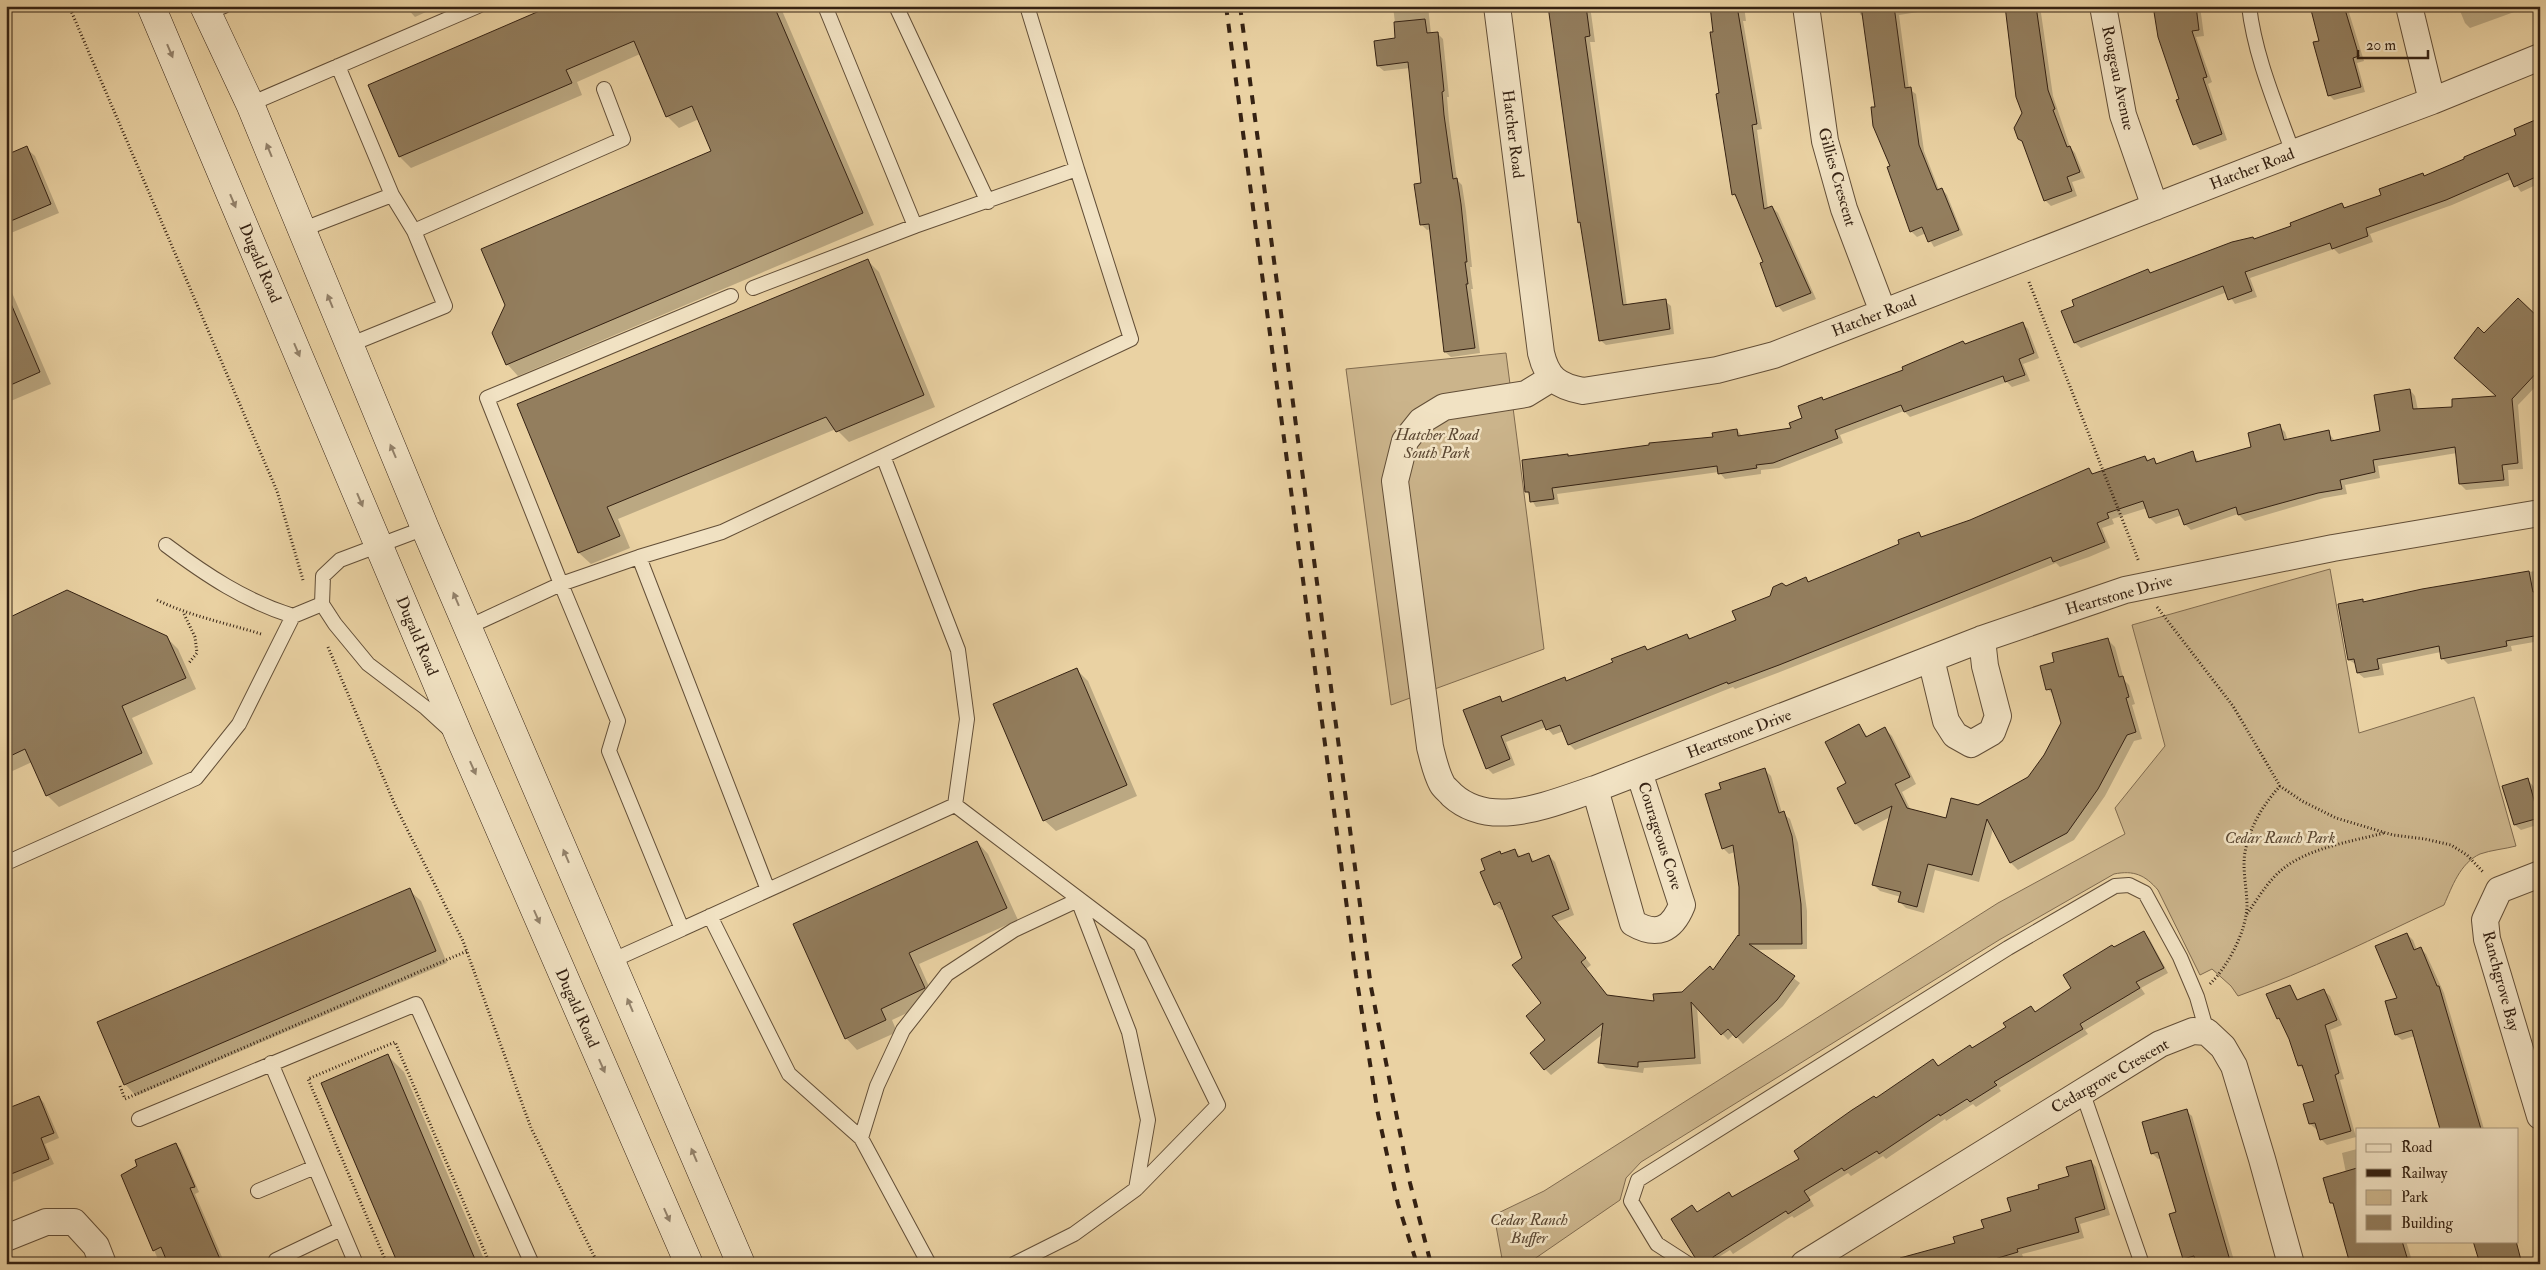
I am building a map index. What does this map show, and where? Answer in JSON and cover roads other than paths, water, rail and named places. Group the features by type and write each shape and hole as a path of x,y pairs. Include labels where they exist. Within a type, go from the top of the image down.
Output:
{"main road":[{"name":"Dugald Road","path":"151,6 460,738 689,1264"},
{"path":"211,9 425,528 741,1264"}],"street":[{"name":"Hatcher Road","path":"1496,6 1541,353 1545,369 1552,378 1566,388 1583,390 1717,370 1774,355 2293,153 2432,101 2540,57"},
{"name":"Gillies Crescent","path":"1806,6 1824,141 1844,209 1883,312"},
{"name":"Rougeau Avenue","path":"2103,6 2123,115 2155,207"},
{"path":"2409,6 2432,101"},
{"name":"Heartstone Drive","path":"1552,378 1526,394 1444,407 1421,421 1405,441 1395,481 1430,747 1442,785 1457,799 1477,811 1504,813 1543,806 1595,789 1982,639 2043,617 2149,584 2333,548 2540,513"},
{"path":"1931,660 1946,721 1955,736 1971,744 1992,732 1998,716 1985,666 1982,639"},
{"name":"Courageous Cove","path":"1595,789 1633,923 1646,931 1662,930 1676,920 1682,905 1639,772"},
{"name":"Ranchgrove Bay","path":"2540,874 2499,890 2485,920 2487,939 2540,1116"},
{"name":"Cedargrove Crescent","path":"1804,1264 2160,1044 2193,1032 2207,1032"},
{"path":"2207,1032 2223,1047 2234,1066 2291,1264"},
{"path":"6,1238 46,1222 74,1222 96,1246 103,1264"}],"lane":[{"path":"250,104 478,6"},
{"path":"825,6 915,226"},
{"path":"896,6 988,202"},
{"path":"468,627 561,584 639,556 722,532 1130,339 1027,6"},
{"path":"2249,6 2252,28 2268,84 2293,153"},
{"path":"338,66 392,195 414,231 445,306 349,345"},
{"path":"414,231 623,139 604,89"},
{"path":"754,288 915,226 988,202 1077,169"},
{"path":"301,230 392,195"},
{"path":"682,929 609,750 618,722 487,398 731,296"},
{"path":"883,456 958,650 967,719 955,805"},
{"path":"425,528 340,560 323,576 322,604 335,624 368,664 426,708 460,738"},
{"path":"166,545 217,582 268,608 293,616 322,604"},
{"path":"639,556 768,890"},
{"path":"6,863 196,778 239,724 293,616"},
{"path":"611,961 955,805"},
{"path":"955,805 1078,900 1140,945 1218,1105 1136,1190 1074,1234 1014,1264"},
{"path":"1688,1264 1657,1244 1641,1220 1631,1200 1638,1180 1975,968 2115,886 2129,885 2145,893 2180,957 2197,997 2207,1032"},
{"path":"861,1138 877,1086 903,1030 947,974 1014,930 1078,900"},
{"path":"1078,900 1129,1032 1148,1120 1136,1190"},
{"path":"710,916 789,1074 861,1138 929,1264"},
{"path":"139,1119 416,1004 532,1264"},
{"path":"271,1063 356,1264"},
{"path":"2082,1091 2142,1264"},
{"path":"258,1191 315,1167"},
{"path":"276,1260 341,1229"}],"railway":[{"path":"1226,6 1356,975 1378,1114 1398,1204 1417,1264"},
{"path":"1240,6 1371,987 1410,1183 1431,1264"}],"park label":[{"name":"Hatcher Road South Park","path":"1437,444"},
{"name":"Cedar Ranch Park","path":"2280,838"},
{"name":"Cedar Ranch Buffer","path":"1529,1229"}]}
